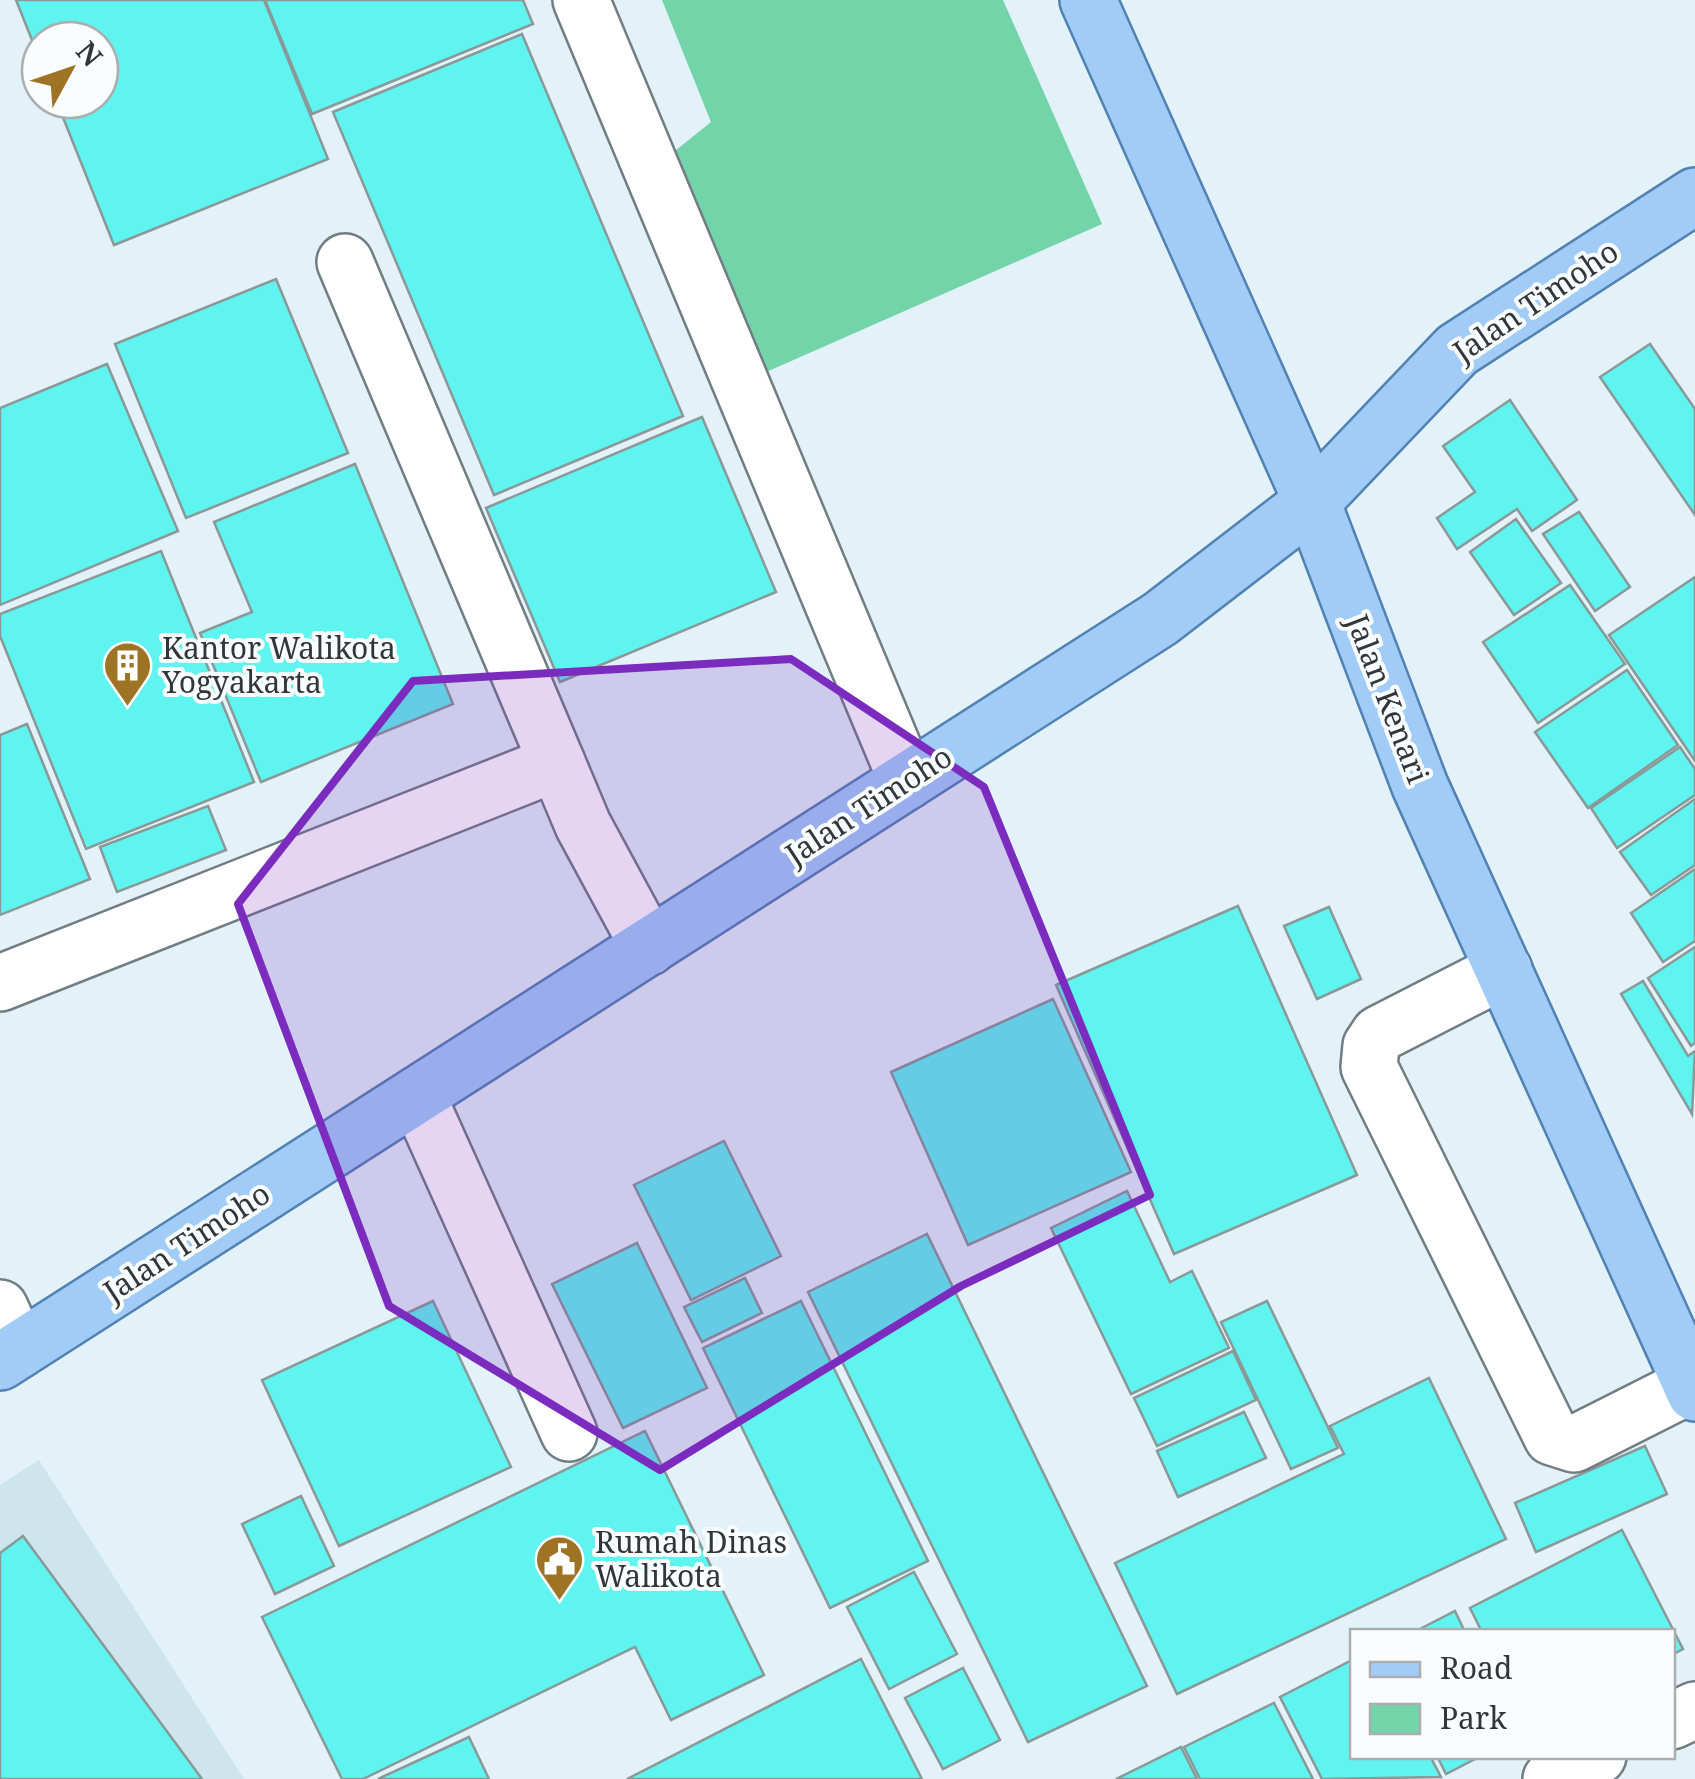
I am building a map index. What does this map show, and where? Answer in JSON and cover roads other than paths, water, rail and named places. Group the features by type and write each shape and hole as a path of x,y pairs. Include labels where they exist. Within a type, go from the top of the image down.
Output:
{"main road":[{"name":"Jalan Kenari","path":"1088,0 1312,502 1420,786 1690,1372"},
{"name":"Jalan Timoho","path":"6,1340 417,1096 1160,619 1312,502 1457,350 1695,196"}],"lane":[{"path":"581,0 907,781"},
{"path":"345,262 582,825 649,947"},
{"path":"0,983 557,763"},
{"path":"1504,970 1379,1034 1370,1046 1369,1066 1552,1437 1574,1444 1690,1372"},
{"path":"417,1096 569,1433"},
{"path":"1551,1779 1592,1759"}],"place":[{"name":"Kantor Walikota Yogyakarta","path":"127,708"},
{"name":"Rumah Dinas Walikota","path":"560,1602"}]}
